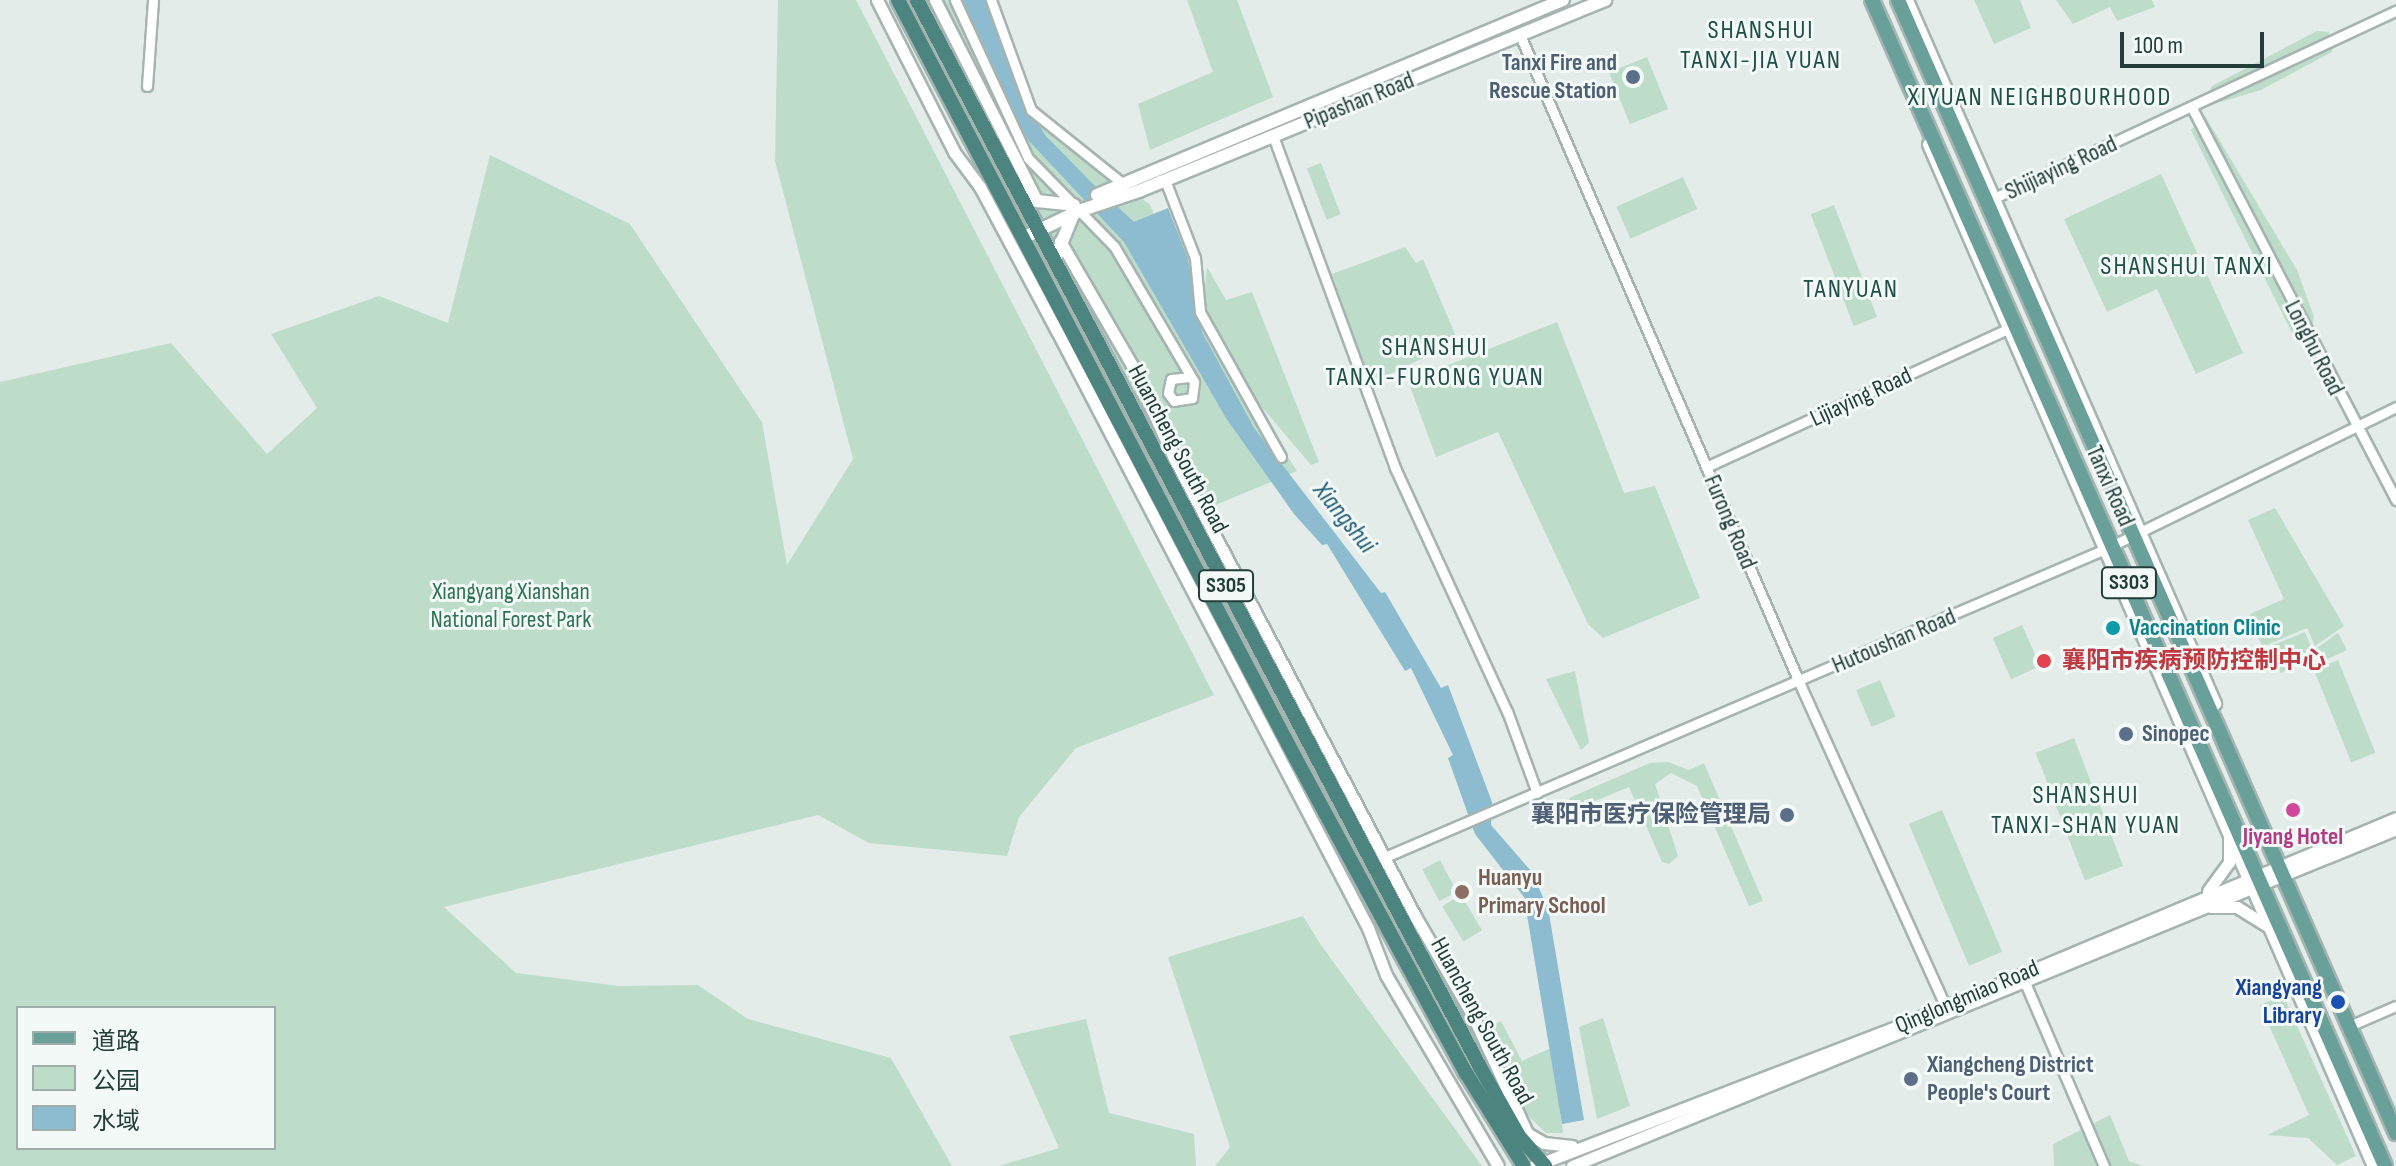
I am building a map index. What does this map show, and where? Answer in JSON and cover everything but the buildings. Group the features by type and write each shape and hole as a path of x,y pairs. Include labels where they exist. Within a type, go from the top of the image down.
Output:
{"highway":[{"name":"Huancheng South Road","path":"898,0 1356,870 1473,1084 1524,1166"},
{"name":"Huancheng South Road","path":"917,0 1378,860 1506,1112 1540,1165"}],"main road":[{"name":"Pipashan Road","path":"1110,194 1122,183 1563,0"},
{"name":"Pipashan Road","path":"1110,194 1165,180 1605,0"},
{"name":"Tanxi Road","path":"1872,0 2011,328 2255,881 2385,1166"},
{"name":"Tanxi Road","path":"1898,0 2137,534 2352,1025 2396,1133"},
{"path":"1019,191 1037,201 1076,208"},
{"path":"1023,233 1110,194"},
{"path":"1055,259 1076,208"}],"street":[{"path":"147,86 153,0"},
{"path":"877,0 954,152 1008,241 1368,928 1386,975 1498,1166"},
{"path":"935,0 1037,201"},
{"path":"955,0 1028,158 1114,246 1196,389 1184,403 1170,398 1171,379 1189,377"},
{"path":"991,0 1031,110 1122,183 1165,180 1195,258 1200,312 1281,457"},
{"path":"1865,0 2011,328"},
{"path":"1907,0 1990,200"},
{"name":"Shijiaying Road","path":"1990,200 2396,11"},
{"name":"Furong Road","path":"1520,35 1799,682 1945,1006"},
{"name":"Longhu Road","path":"2192,108 2355,427 2396,500"},
{"path":"1273,136 1395,468 1507,711 1537,793"},
{"path":"1008,241 1023,233"},
{"path":"1060,241 1132,365 1174,458 1378,860 1467,1004 1528,1135"},
{"name":"Lijiaying Road","path":"1706,467 2011,328"},
{"name":"Hutoushan Road","path":"1378,860 2108,548 2396,407"},
{"path":"2108,548 2229,835 2255,881 2270,928 2373,1166"},
{"name":"Qinglongmiao Road","path":"1572,1166 2203,903 2396,818"},
{"name":"Qinglongmiao Road","path":"2283,869 2396,829"},
{"path":"2203,903 2222,878 2229,862 2229,835"},
{"path":"1340,878 1378,860"},
{"path":"2203,903 2237,907 2270,928"},
{"path":"2023,979 2104,1166"},
{"name":"Qinglongmiao Road","path":"1540,1165 1945,1006 2023,979"},
{"path":"2396,1006 2352,1025 2396,1118"},
{"path":"1506,1112 1528,1135 1561,1147 1592,1143"},
{"path":"1597,1166 1612,1150"}],"green space":[{"name":"Xiangyang Xianshan National Forest Park","path":"778,0 856,0 1214,695 1076,748 1019,817 1007,856 869,843 818,815 444,907 516,973 619,986 698,985 748,1019 891,1058 952,1166 0,1166 0,382 171,343 267,454 317,408 271,334 379,296 448,323 490,155 630,224 762,422 787,565 853,459 775,161"},
{"path":"917,0 997,0 1031,110 1150,205 1195,315 1297,471 1189,516"},
{"path":"1187,0 1237,0 1273,97 1150,150 1138,104 1213,72"},
{"path":"1974,0 2020,0 2031,28 1994,44"},
{"path":"2056,0 2152,0 2155,7 2117,21 2110,7 2073,24"},
{"path":"2317,31 2329,32 2332,52 2261,90 2214,104 2209,93 2212,86"},
{"path":"1647,57 1668,109 1630,124 1609,72"},
{"path":"2205,116 2297,270 2314,317 2312,326 2294,337 2191,130"},
{"path":"1321,163 1341,214 1327,220 1307,168"},
{"path":"2161,174 2243,353 2196,374 2157,289 2107,312 2064,219"},
{"path":"1683,177 1697,209 1631,239 1616,207"},
{"path":"1834,205 1877,317 1854,326 1811,214"},
{"path":"1405,247 1416,263 1423,259 1458,341 1370,384 1332,274"},
{"path":"1207,267 1226,300 1252,292 1319,462 1311,465 1260,405 1203,308"},
{"path":"1557,322 1624,493 1655,486 1700,598 1603,638 1588,624 1498,432 1436,457 1408,381"},
{"path":"2275,508 2344,626 2315,646 2307,628 2262,647 2250,614 2284,599 2248,520"},
{"path":"2022,625 2040,666 2011,679 1993,638"},
{"path":"2305,632 2313,651 2338,633 2347,650 2317,664 2314,657 2281,673 2269,647"},
{"path":"2338,660 2375,753 2351,762 2314,670"},
{"path":"1575,671 1589,743 1581,750 1546,679"},
{"path":"1880,680 1896,717 1872,727 1856,690"},
{"path":"2074,738 2123,866 2085,881 2036,753"},
{"path":"1668,762 1689,770 1704,763 1763,901 1749,906 1697,786 1671,773 1655,784 1678,856 1669,864 1662,862 1629,787 1576,809 1564,805 1571,797 1650,763"},
{"path":"1942,810 2002,952 1969,966 1909,824"},
{"path":"1440,860 1457,892 1439,901 1422,869"},
{"path":"1461,895 1482,930 1463,941 1442,906"},
{"path":"1303,916 1482,1166 1215,1166 1230,1147 1168,957"},
{"path":"2283,995 2356,1156 2337,1165 2308,1138 2267,1135 2309,1115 2260,1005"},
{"path":"1603,1018 1630,1106 1597,1119 1579,1027"},
{"path":"1086,1019 1109,1113 1194,1134 1196,1166 999,1166 1059,1148 1009,1036"},
{"path":"1501,1021 1522,1061 1551,1048 1563,1133 1546,1133 1526,1114 1483,1031"},
{"path":"2110,1115 2129,1161 2143,1166 2054,1166 2053,1144"}],"water":[{"name":"Xiangshui","path":"962,0 987,0 1030,110 1045,135 1091,182 1134,222 1168,208 1188,259 1202,332 1254,428 1381,593 1385,592 1441,688 1448,685 1492,802 1491,825 1531,871 1548,908 1584,1120 1562,1124 1524,897 1475,834 1448,758 1453,755 1411,668 1405,671 1327,544 1322,545 1294,514 1226,418 1124,242 1028,140 983,59"}],"place":[{"name":"Tanxi Fire and Rescue Station","path":"1633,77"},
{"name":"Vaccination Clinic","path":"2113,628"},
{"name":"襄阳市疾病预防控制中心","path":"2044,661"},
{"name":"Sinopec","path":"2126,734"},
{"name":"Jiyang Hotel","path":"2293,810"},
{"name":"襄阳市医疗保险管理局","path":"1787,815"},
{"name":"Huanyu Primary School","path":"1462,892"},
{"name":"Xiangyang Library","path":"2338,1002"},
{"name":"Xiangcheng District People's Court","path":"1911,1079"}],"district":[{"name":"SHANSHUI TANXI-JIA YUAN","path":"1761,46"},
{"name":"XIYUAN NEIGHBOURHOOD","path":"2040,98"},
{"name":"SHANSHUI TANXI","path":"2187,267"},
{"name":"TANYUAN","path":"1851,290"},
{"name":"SHANSHUI TANXI-FURONG YUAN","path":"1435,363"},
{"name":"SHANSHUI TANXI-SHAN YUAN","path":"2086,811"}]}
